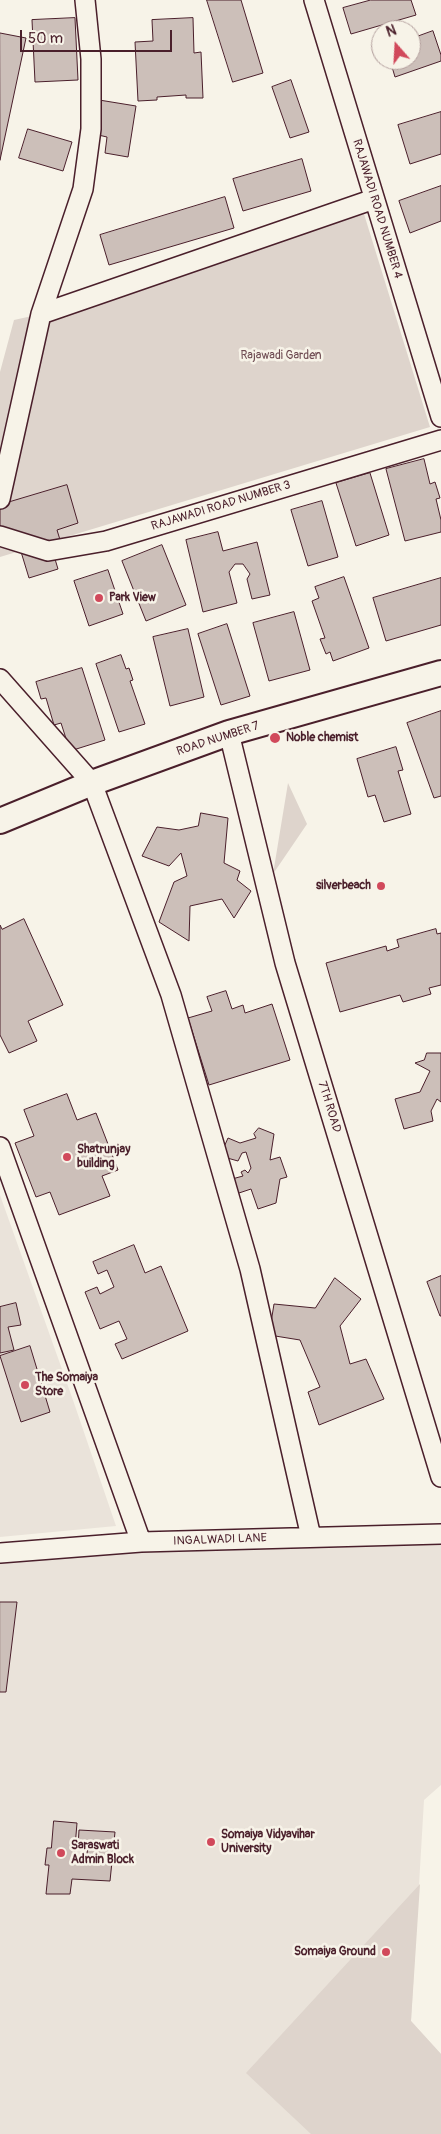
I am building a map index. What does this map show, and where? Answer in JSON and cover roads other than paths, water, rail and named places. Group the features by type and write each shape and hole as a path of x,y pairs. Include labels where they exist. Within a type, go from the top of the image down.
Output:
{"street":[{"path":"0,499 41,314 83,189 91,121 91,59 85,0"},
{"name":"RAJAWADI ROAD NUMBER 4","path":"314,0 441,417"},
{"path":"41,314 374,199"},
{"name":"RAJAWADI ROAD NUMBER 3","path":"0,536 48,551 106,541 441,440"},
{"name":"ROAD NUMBER 7","path":"0,821 92,783 229,734 441,673"},
{"path":"0,679 92,783 172,994 250,1269 311,1537"},
{"name":"7TH ROAD","path":"229,734 285,963 441,1477"},
{"path":"0,1147 141,1542"},
{"name":"INGALWADI LANE","path":"0,1553 141,1542 441,1534"}],"place":[{"name":"Park View","path":"99,598"},
{"name":"Noble chemist","path":"275,738"},
{"name":"silverbeach","path":"381,886"},
{"name":"Shatrunjay building","path":"67,1157"},
{"name":"The Somaiya Store","path":"25,1385"},
{"name":"Somaiya Vidyavihar University","path":"211,1842"},
{"name":"Saraswati Admin Block","path":"61,1853"},
{"name":"Somaiya Ground","path":"386,1952"}],"park label":[{"name":"Rajawadi Garden","path":"281,356"}]}
